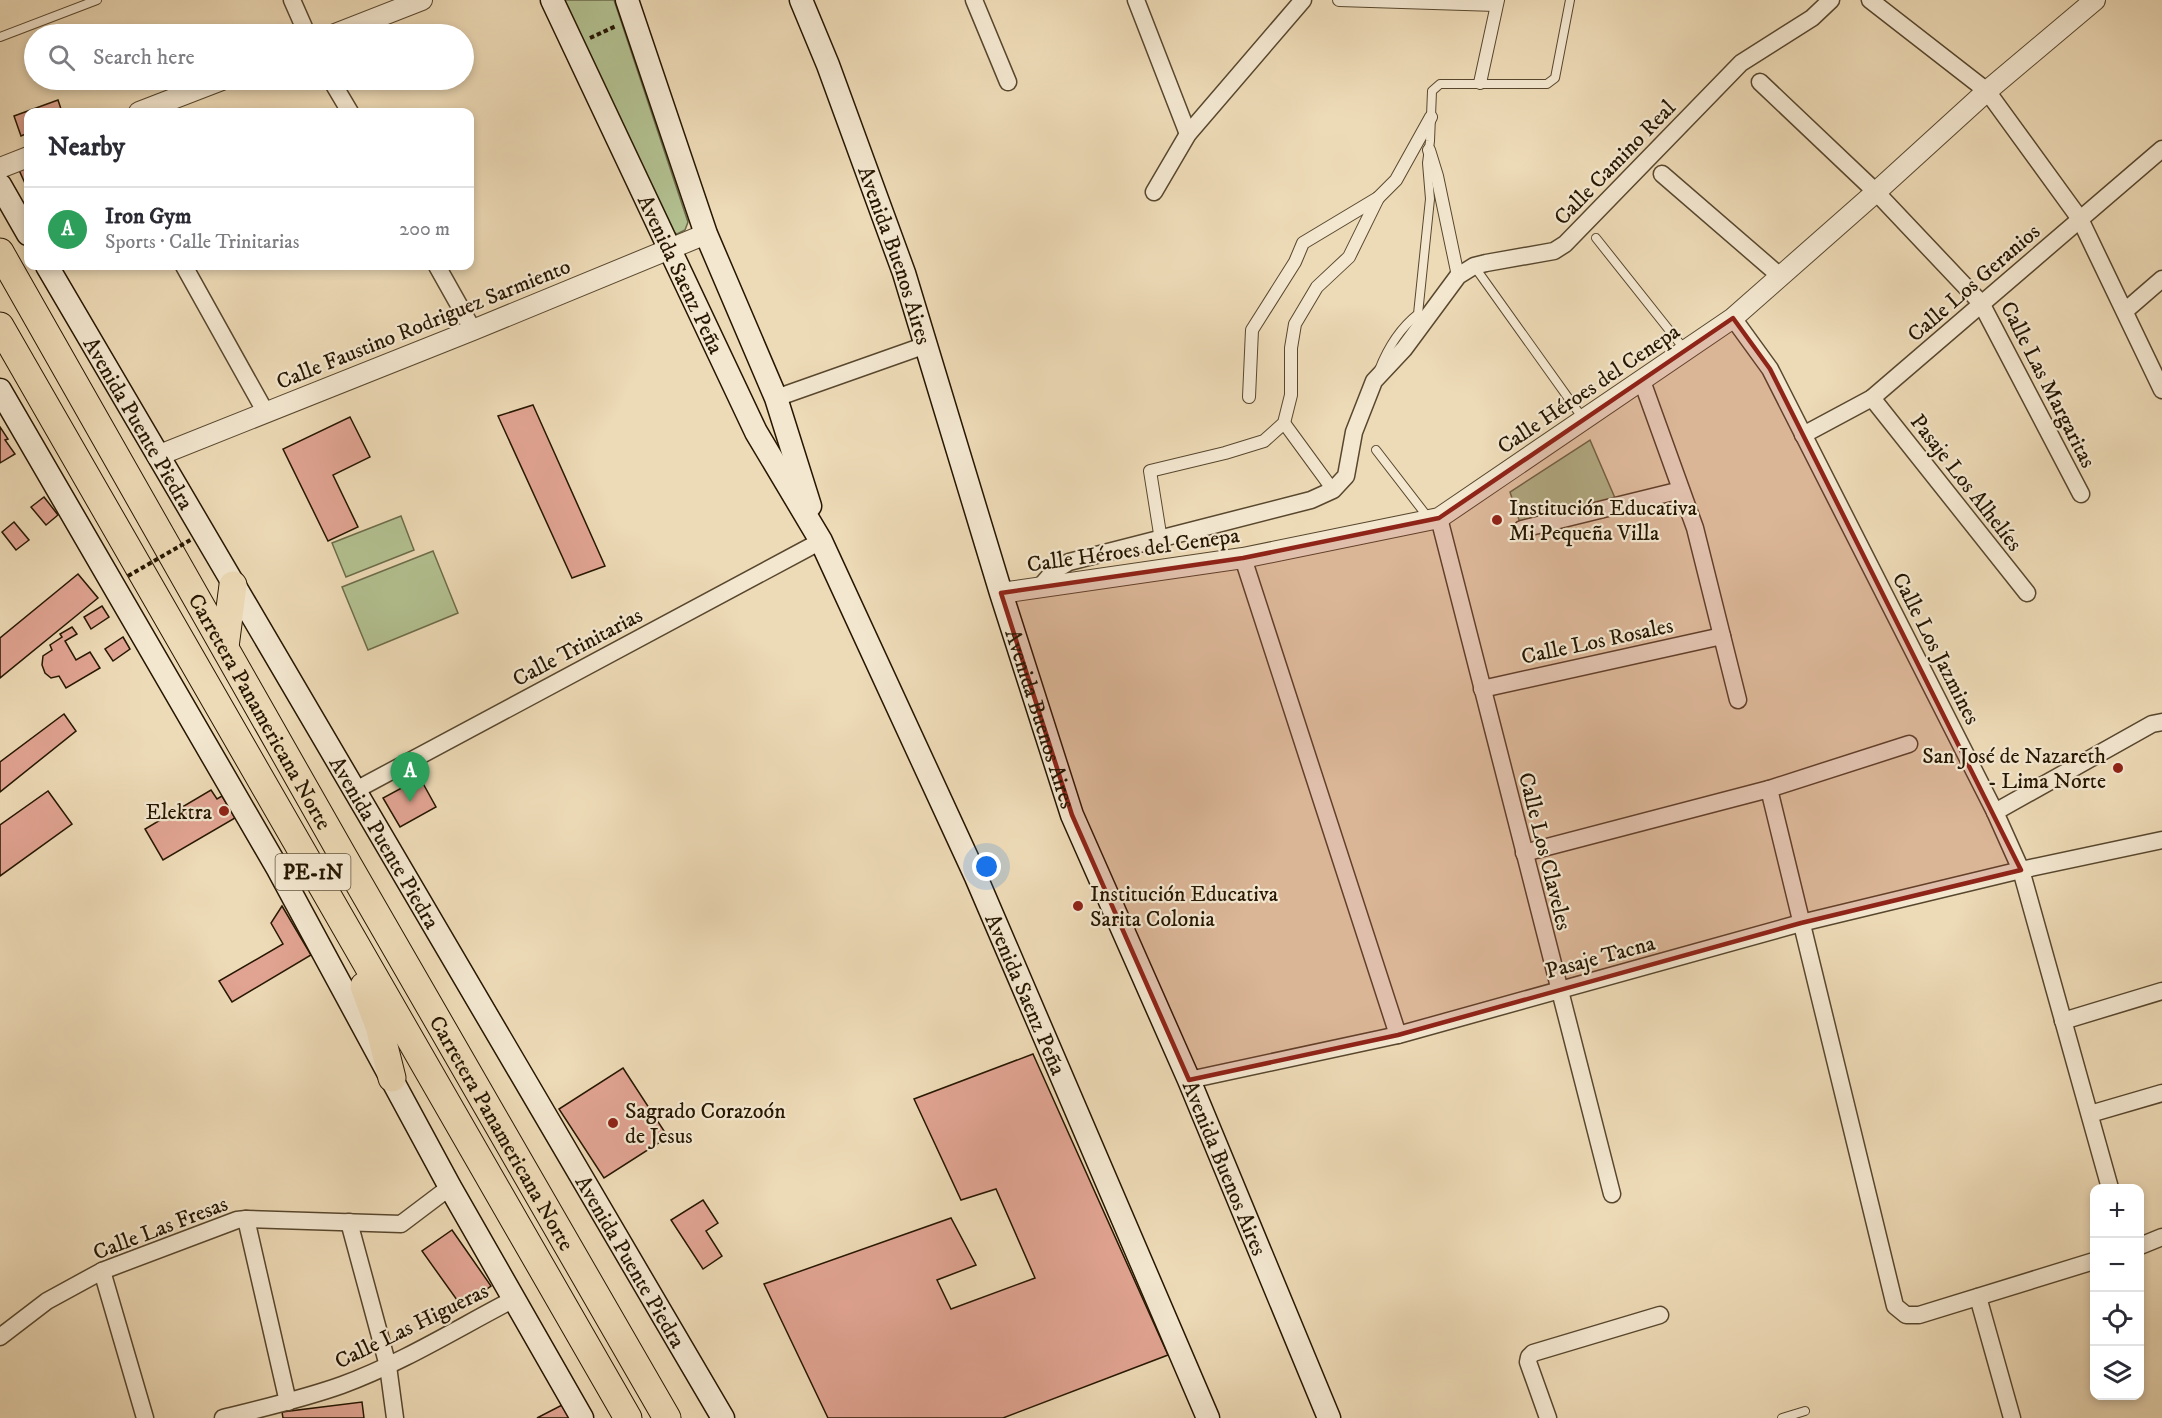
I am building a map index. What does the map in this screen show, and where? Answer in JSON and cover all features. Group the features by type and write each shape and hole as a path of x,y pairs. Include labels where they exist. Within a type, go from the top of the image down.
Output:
{"highway":[{"name":"Carretera Panamericana Norte","path":"0,252 667,1418"},
{"name":"Carretera Panamericana Norte","path":"0,326 628,1418"},
{"path":"225,647 233,585"},
{"path":"339,917 379,1026 392,1078"}],"main road":[{"name":"Avenida Saenz Peña","path":"552,0 756,432 821,541 976,877 1208,1418"},
{"name":"Avenida Buenos Aires","path":"801,0 828,65 900,262 1000,592 1072,815 1189,1080 1329,1418"},
{"name":"Avenida Saenz Peña","path":"630,10 706,234 776,398 821,541"},
{"path":"0,185 24,227"},
{"name":"Avenida Puente Piedra","path":"49,270 723,1418"},
{"path":"1,395 278,869 450,1187 582,1418"}],"street":[{"path":"292,0 303,24"},
{"path":"361,24 422,0"},
{"path":"974,0 1008,82"},
{"path":"1136,0 1188,134"},
{"path":"1154,192 1188,134 1303,0"},
{"path":"1339,0 1497,3 1480,83"},
{"name":"Calle Camino Real","path":"1333,490 1346,477 1354,432 1374,381 1404,349 1458,276 1474,266 1554,251 1565,244 1741,63 1812,18 1831,0"},
{"path":"1870,0 1987,91 2080,219 2162,390"},
{"name":"Calle Héroes del Cenepa","path":"1000,592 1243,558 1435,519 1733,318 1987,91 2095,0"},
{"name":"Calle Las Margaritas","path":"1760,82 1876,192 1981,303 2081,494"},
{"path":"149,108 196,90"},
{"path":"338,90 348,108"},
{"path":"1249,397 1252,330 1295,261 1303,243 1378,198 1396,180 1431,117"},
{"name":"Calle Los Geranios","path":"1803,435 1872,398 2162,149"},
{"path":"1429,150 1437,176 1458,276"},
{"path":"0,168 24,159"},
{"path":"1662,174 1780,276"},
{"path":"1161,540 1150,471 1264,441 1284,423 1291,395 1291,348 1295,324 1317,287 1349,257 1378,198"},
{"name":"Calle Faustino Rodriguez Sarmiento","path":"157,456 706,234"},
{"path":"186,270 266,413"},
{"path":"438,270 473,330"},
{"path":"2125,311 2162,279"},
{"name":"Calle Los Jazmines","path":"1733,318 1770,369 1995,812 2021,870 2109,1184"},
{"path":"776,398 926,345"},
{"path":"1642,381 1695,528 1738,700"},
{"name":"Pasaje Los Alhelíes","path":"1872,398 2027,593"},
{"path":"1040,588 1054,571 1069,562 1311,500 1333,490 1284,423"},
{"path":"1522,529 1681,490"},
{"name":"Calle Los Claveles","path":"1435,519 1482,688 1612,1194"},
{"name":"Calle Trinitarias","path":"354,791 821,541"},
{"path":"1243,558 1398,1035"},
{"name":"Calle Los Rosales","path":"1482,688 1722,636"},
{"path":"1995,812 2152,724 2162,722"},
{"path":"1524,853 1769,789 1909,744"},
{"path":"1769,789 1894,1306 1905,1315 1919,1315 2090,1262"},
{"name":"Pasaje Tacna","path":"1189,1080 1398,1035 1801,923 2021,870 2162,840"},
{"path":"2063,1021 2162,991"},
{"path":"2090,1114 2162,1093"},
{"name":"Calle Las Fresas","path":"0,1337 47,1301 102,1271 237,1220 401,1224 450,1187"},
{"path":"246,1219 288,1402"},
{"path":"349,1222 388,1366 395,1418"},
{"path":"2144,1244 2162,1237"},
{"path":"102,1271 146,1418"},
{"path":"1978,1297 2012,1418"},
{"name":"Calle Las Higueras","path":"226,1418 342,1385 388,1366 514,1299"},
{"path":"1548,1418 1528,1362 1533,1353 1660,1315"}],"lane":[{"path":"34,24 97,0"},
{"path":"1374,381 1386,350 1405,324 1418,314 1430,199 1427,178 1432,92 1440,84 1547,84 1555,78 1570,0"},
{"path":"0,37 24,28"},
{"path":"1596,238 1685,351"},
{"path":"1474,266 1584,420"},
{"path":"1376,450 1435,519"},
{"path":"1782,1418 1805,1411"}],"path":[{"path":"573,45 630,10"},
{"path":"128,576 192,539"}],"highlighted area":[{"path":"1733,318 1770,369 2021,870 1801,923 1398,1035 1189,1080 1072,815 1001,593 1243,558 1439,518"}],"green space":[{"path":"564,0 614,0 688,222 685,230 677,234 670,231"},
{"path":"1590,440 1618,505 1522,529 1510,492"},
{"path":"401,516 414,550 346,577 332,543"},
{"path":"433,551 458,613 368,650 342,587"}],"building":[{"path":"58,100 61,108 36,108"},
{"path":"24,112 24,135 21,136 14,116"},
{"path":"24,167 24,181 19,170"},
{"path":"533,405 605,566 572,578 498,416"},
{"path":"350,417 370,457 333,475 358,527 328,541 283,449"},
{"path":"0,427 8,439 5,440 15,454 0,463"},
{"path":"44,497 58,515 46,525 31,507"},
{"path":"14,522 29,540 16,550 2,532"},
{"path":"78,574 98,598 0,678 0,638"},
{"path":"102,606 109,617 91,629 84,617"},
{"path":"72,627 77,634 65,641 76,660 90,652 100,668 66,688 59,676 51,678 45,673 42,665 43,656 52,650 50,645 62,637 60,634"},
{"path":"123,637 130,649 113,661 105,649"},
{"path":"64,714 76,731 0,792 0,762"},
{"path":"420,778 436,807 400,827 383,798"},
{"path":"211,790 217,799 222,796 235,818 163,860 145,829"},
{"path":"48,791 72,824 0,876 0,825"},
{"path":"282,906 311,955 232,1002 219,981 283,944 271,923"},
{"path":"1033,1054 1168,1355 1003,1418 828,1418 764,1284 951,1218 976,1265 937,1280 951,1309 1035,1278 996,1189 961,1200 914,1099"},
{"name":"Sagrado Corazoón de Jesus","path":"623,1068 668,1137 604,1178 559,1109"},
{"path":"703,1200 718,1223 706,1231 722,1256 703,1269 671,1220"},
{"path":"452,1230 491,1286 462,1307 422,1251"},
{"path":"362,1402 364,1418 283,1418 282,1412"},
{"path":"564,1404 571,1418 537,1418"}],"place":[{"name":"Institución Educativa Mi Pequeña Villa","path":"1497,520"},
{"name":"San José de Nazareth - Lima Norte","path":"2118,768"},
{"name":"Iron Gym","path":"410,802"},
{"name":"Elektra","path":"224,811"},
{"name":"Institución Educativa Sarita Colonia","path":"1078,906"},
{"name":"Sagrado Corazoón de Jesus","path":"613,1123"}]}
